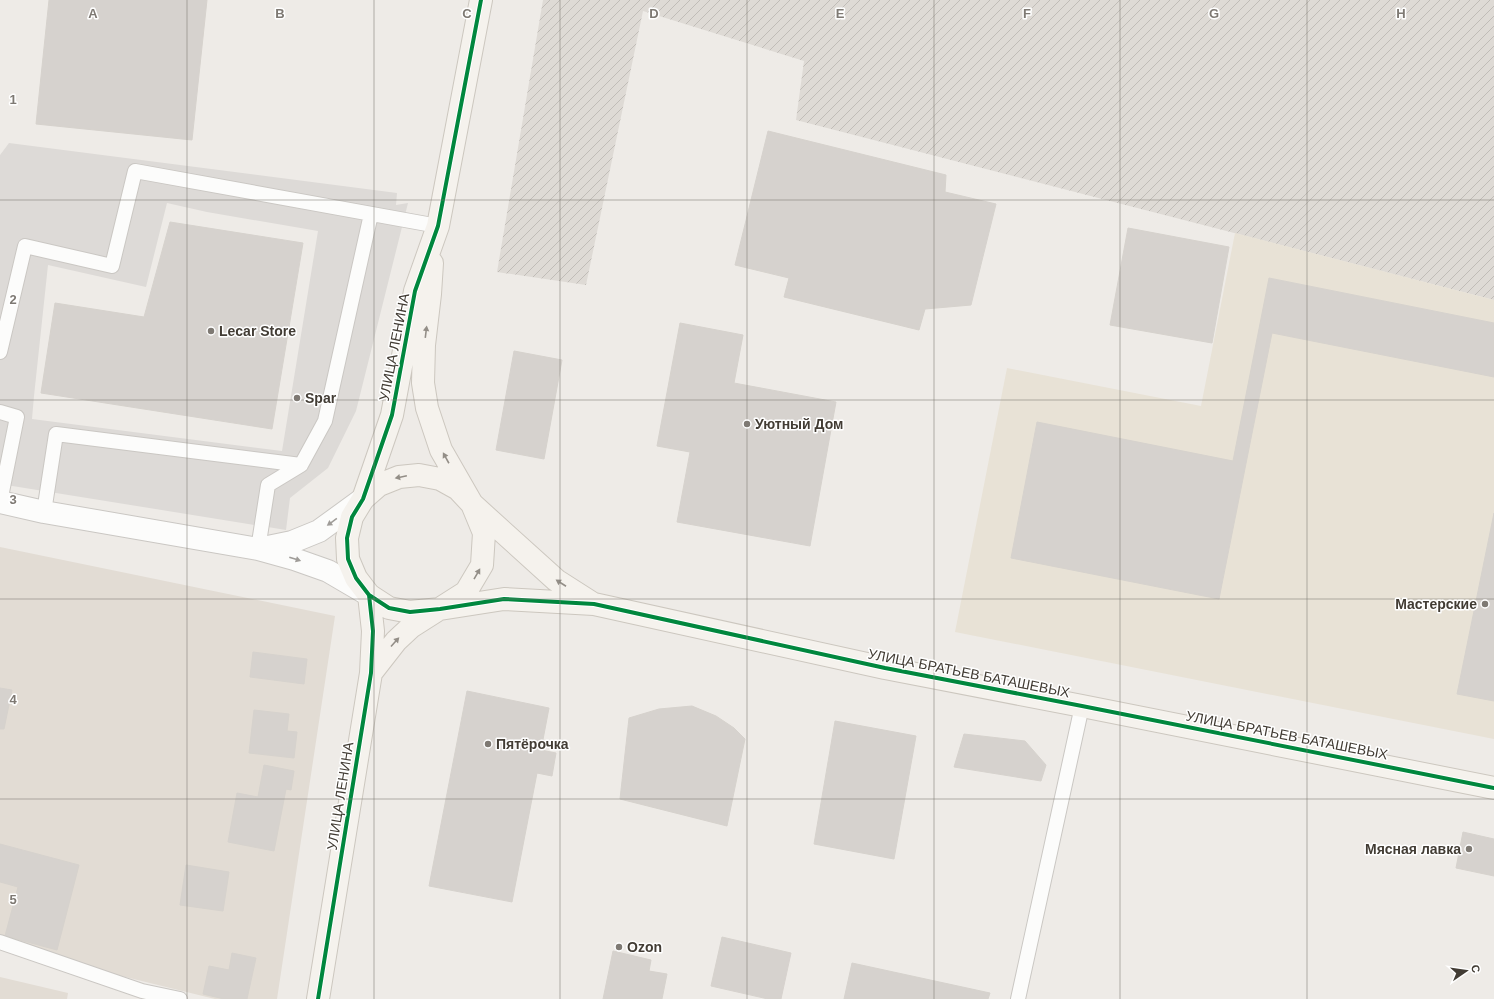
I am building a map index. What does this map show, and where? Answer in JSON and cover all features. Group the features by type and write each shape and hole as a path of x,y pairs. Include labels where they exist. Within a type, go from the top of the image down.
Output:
{"street":[{"name":"УЛИЦА ЛЕНИНА","path":"440,609 410,612 389,608 369,595 356,578 348,559 347,538 352,517 363,499 392,415 415,290 436,233 481,0"},
{"name":"УЛИЦА БРАТЬЕВ БАТАШЕВЫХ","path":"436,233 424,345 423,383 427,408 441,450 472,504 484,533 482,565 466,592 440,609"},
{"name":"УЛИЦА БРАТЬЕВ БАТАШЕВЫХ","path":"363,499 379,485 398,477 419,475 440,479 458,489 472,504 556,580 594,604"},
{"path":"258,549 292,542 319,531 363,499"},
{"path":"0,502 44,512 258,549 294,559 328,571 369,595"},
{"name":"УЛИЦА ЛЕНИНА","path":"318,999 371,673 374,631 369,595"},
{"name":"УЛИЦА БРАТЬЕВ БАТАШЕВЫХ","path":"440,609 504,599 594,604 885,668 1494,788"},
{"name":"УЛИЦА ЛЕНИНА","path":"371,673 396,641 411,627 440,609"}],"lane":[{"path":"0,352 25,246 112,266 135,171 371,214 436,233"},
{"path":"258,549 268,485 301,465 326,421 371,214"},
{"path":"0,412 17,417 0,502"},
{"path":"44,512 56,434 301,465"},
{"path":"1018,999 1082,706"},
{"path":"0,942 142,991 180,999"}],"shaded area":[{"path":"543,0 1494,0 1494,300 796,120 804,61 643,11 586,285 497,272"},
{"path":"9,143 397,193 396,205 408,203 356,411 328,468 290,498 286,530 0,484 0,155","holes":["167,203 207,212 318,231 282,451 32,419 48,265 146,287"]},
{"path":"1235,233 1494,300 1494,739 955,632 1007,368 1201,406"},
{"path":"0,547 335,616 277,999 215,999 97,970 0,937"},
{"path":"0,977 68,993 67,999 0,999"}],"building":[{"path":"49,0 207,0 192,140 36,124"},
{"path":"768,131 946,175 945,192 996,204 971,305 925,309 919,330 784,297 789,278 735,265"},
{"path":"170,222 303,243 272,429 41,393 55,303 144,317"},
{"path":"1128,228 1229,247 1212,343 1110,325"},
{"path":"1269,278 1494,323 1494,377 1272,333 1219,599 1011,558 1037,422 1233,461"},
{"name":"Уютный Дом","path":"680,323 743,335 734,383 836,402 810,546 677,522 690,452 657,446"},
{"path":"514,351 562,360 544,459 496,450"},
{"name":"Мастерские","path":"1494,513 1494,701 1457,694"},
{"path":"253,652 307,659 304,684 250,677"},
{"path":"0,688 12,690 4,729 0,729"},
{"path":"467,691 549,708 541,750 556,753 552,776 537,773 512,902 429,886"},
{"path":"692,706 716,716 734,728 745,739 727,826 620,799 629,718 659,709"},
{"path":"254,710 289,714 287,731 297,732 294,758 249,753"},
{"path":"835,721 916,736 894,859 814,844"},
{"path":"964,734 1025,741 1046,765 1041,781 954,767"},
{"path":"264,765 294,771 291,790 286,789 274,851 228,842 237,793 258,797"},
{"path":"1463,832 1494,839 1494,876 1456,868"},
{"path":"0,844 79,865 57,950 5,936 18,887 0,882"},
{"path":"186,865 229,872 223,911 180,905"},
{"path":"722,937 791,953 781,999 768,999 711,986"},
{"path":"613,951 651,960 649,971 667,974 662,999 603,999"},
{"path":"232,953 256,958 247,999 224,999 203,994 209,966 229,970"},
{"path":"852,963 990,993 988,999 844,999"}],"cycle path":[{"path":"481,0 438,226 415,291 392,415 363,499 352,517 347,538 348,559 356,578 369,595 389,608 410,612 504,599 594,604 885,668 1494,788"},
{"path":"318,999 371,673 373,631 369,595"}],"place":[{"name":"Lecar Store","path":"211,331"},
{"name":"Spar","path":"297,398"},
{"name":"Уютный Дом","path":"747,424"},
{"name":"Мастерские","path":"1485,604"},
{"name":"Пятёрочка","path":"488,744"},
{"name":"Мясная лавка","path":"1469,849"},
{"name":"Ozon","path":"619,947"}]}
